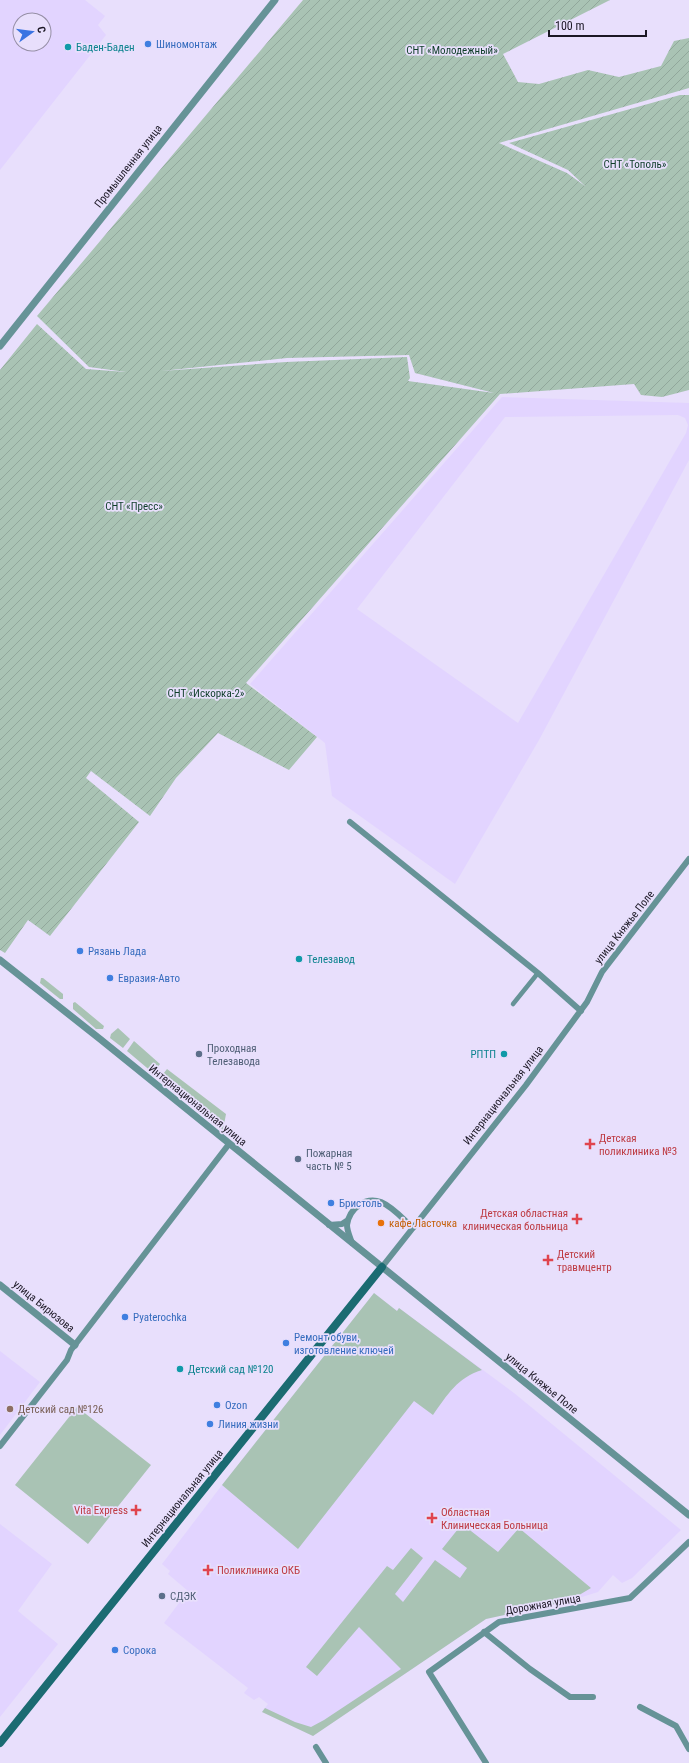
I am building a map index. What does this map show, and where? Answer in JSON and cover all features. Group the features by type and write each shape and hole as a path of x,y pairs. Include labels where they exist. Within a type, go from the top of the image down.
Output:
{"main road":[{"name":"Интернациональная улица","path":"0,1743 382,1267"}],"street":[{"name":"Промышленная улица","path":"0,346 275,0"},
{"path":"350,822 538,974 580,1011"},
{"name":"улица Княжье Поле","path":"580,1011 587,1002 602,972 689,859"},
{"name":"Интернациональная улица","path":"0,960 382,1267 526,1085 580,1011"},
{"path":"513,1004 538,974"},
{"path":"0,1446 67,1360 75,1345 229,1144"},
{"path":"353,1244 348,1232 348,1220 353,1210 359,1205 375,1201 380,1202 391,1209 413,1228"},
{"path":"329,1225 342,1224 348,1220"},
{"name":"улица Княжье Поле","path":"382,1267 689,1515"},
{"name":"улица Бирюзова","path":"0,1285 75,1345"},
{"name":"Дорожная улица","path":"486,1763 430,1672 499,1622 630,1598 689,1542"},
{"path":"484,1632 530,1669 570,1697 593,1697"},
{"path":"640,1707 676,1726 689,1749"},
{"path":"316,1747 326,1763"}],"shaded area":[{"path":"0,0 85,0 105,16 98,25 106,35 0,170"},
{"path":"502,397 689,403 689,460 539,740 455,884 332,796 325,743 250,684","holes":["678,415 685,418 688,425 686,433 518,723 357,609 505,417"]},
{"name":"Областная Клиническая Больница","path":"374,1293 397,1311 399,1308 514,1393 681,1530 632,1578 622,1583 613,1575 598,1592 569,1601 486,1619 313,1736 262,1712 268,1704 259,1697 254,1700 244,1693 248,1688 164,1623 188,1591 168,1574 170,1571 162,1564 222,1485"},
{"name":"Детский сад №126","path":"0,1351 40,1382 0,1435"},
{"path":"0,1524 52,1564 18,1611 58,1644 0,1717"}],"green space":[{"path":"303,0 610,0 503,54 518,82 539,84 588,70 619,77 661,66 674,41 689,38 689,88 499,143 567,173 585,186 568,170 509,143 680,95 689,95 689,390 662,397 641,395 634,384 500,394 246,683 317,737 289,770 218,733 176,778 150,816 91,771 86,778 139,822 50,936 28,920 5,953 0,950 0,370 37,324 86,369 126,372 89,367 37,316","holes":["409,355 415,373 494,393 408,381 410,378 407,357 286,362 161,371 287,358"]},
{"path":"41,978 63,994 63,999 60,999 40,983"},
{"path":"75,1002 104,1026 103,1029 96,1029 73,1009 73,1003"},
{"path":"118,1028 130,1039 123,1048 110,1038 111,1034"},
{"path":"134,1041 160,1064 153,1073 127,1051"},
{"path":"167,1069 226,1114 223,1130 160,1078"},
{"path":"374,1293 397,1311 399,1308 482,1370 473,1373 459,1382 433,1415 414,1401 298,1549 222,1485"},
{"path":"77,1407 151,1465 88,1544 15,1485"},
{"path":"462,1524 498,1552 519,1528 591,1588 569,1601 486,1619 313,1736 262,1712 265,1708 295,1722 311,1727 401,1669 359,1627 317,1676 306,1667 387,1566 393,1570 411,1548 423,1558 395,1594 403,1602 435,1560 460,1578 467,1568 442,1549"}],"place":[{"name":"Шиномонтаж","path":"148,44"},
{"name":"Баден-Баден","path":"68,47"},
{"name":"Рязань Лада","path":"80,951"},
{"name":"Телезавод","path":"299,959"},
{"name":"Евразия-Авто","path":"110,978"},
{"name":"Проходная Телезавода","path":"199,1054"},
{"name":"РПТП","path":"504,1054"},
{"name":"Детская поликлиника №3","path":"590,1144"},
{"name":"Пожарная часть № 5","path":"298,1159"},
{"name":"Бристоль","path":"331,1203"},
{"name":"Детская областная клиническая больница","path":"577,1219"},
{"name":"кафе Ласточка","path":"381,1223"},
{"name":"Детский травмцентр","path":"548,1260"},
{"name":"Pyaterochka","path":"125,1317"},
{"name":"Ремонт обуви, изготовление ключей","path":"286,1343"},
{"name":"Детский сад №120","path":"180,1369"},
{"name":"Ozon","path":"217,1405"},
{"name":"Детский сад №126","path":"10,1409"},
{"name":"Линия жизни","path":"210,1424"},
{"name":"Vita Express","path":"136,1510"},
{"name":"Областная Клиническая Больница","path":"432,1518"},
{"name":"Поликлиника ОКБ","path":"208,1570"},
{"name":"СДЭК","path":"162,1596"},
{"name":"Сорока","path":"115,1650"}],"park label":[{"name":"СНТ «Молодежный»","path":"452,50"},
{"name":"СНТ «Тополь»","path":"635,164"},
{"name":"СНТ «Пресс»","path":"134,506"},
{"name":"СНТ «Искорка-2»","path":"206,693"}]}
